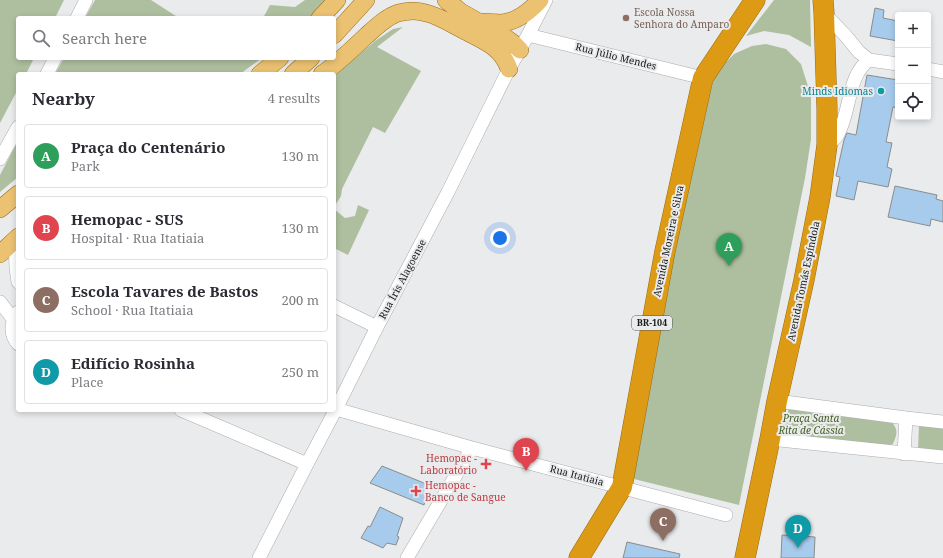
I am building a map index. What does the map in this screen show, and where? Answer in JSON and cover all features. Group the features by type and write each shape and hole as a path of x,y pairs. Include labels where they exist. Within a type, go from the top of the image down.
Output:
{"highway":[{"name":"Avenida Moreira e Silva","path":"579,558 622,487 665,251 703,78 755,0"},
{"name":"Avenida Tomás Espíndola","path":"745,558 777,401 806,272 820,197 827,145 824,7"}],"main road":[{"path":"322,16 337,0"},
{"path":"336,33 366,0"},
{"path":"446,0 461,12 502,35 520,50"},
{"path":"480,22 502,23 517,19 540,0"},
{"path":"325,72 381,23 398,13 410,11 425,12 445,20 488,42 498,50 507,61 509,69"},
{"path":"262,72 278,60"},
{"path":"295,72 309,60"},
{"path":"0,209 16,196"},
{"path":"0,254 16,238"}],"street":[{"path":"78,16 86,0"},
{"name":"Rua Íris Alagoense","path":"336,409 448,192 509,69 546,0"},
{"path":"824,7 859,52 870,60 895,64"},
{"name":"Rua Júlio Mendes","path":"528,35 703,78"},
{"path":"48,72 54,60"},
{"path":"827,145 838,136 847,112 859,70 870,60"},
{"path":"931,70 943,72"},
{"path":"0,159 16,131"},
{"path":"16,238 16,268"},
{"path":"0,302 16,315 11,326 12,334 16,341"},
{"path":"336,307 377,327"},
{"path":"777,401 943,422"},
{"name":"Rua Itatiaia","path":"336,409 472,448 726,515"},
{"path":"186,412 307,464"},
{"name":"Rua Íris Alagoense","path":"259,558 334,412"},
{"path":"904,454 906,418"},
{"path":"770,439 943,457"},
{"path":"407,558 472,448"}],"green space":[{"path":"0,0 64,0 56,16 16,16 16,60 33,60 27,72 16,72 16,93 0,123"},
{"path":"95,0 151,0 176,16 86,16"},
{"path":"305,0 326,0 311,16 264,16 270,5 295,7"},
{"path":"774,0 810,0 811,47 789,35 764,31 746,36"},
{"path":"403,27 377,47 421,71 385,133 373,127 336,204 336,74 375,41 393,29"},
{"path":"766,44 786,49 801,64 811,96 811,139 805,178 739,505 630,478 673,256 712,84 720,68 734,54 752,46"},
{"path":"63,60 259,60 243,72 56,72"},
{"path":"16,145 16,179 0,192 0,175"},
{"path":"358,205 369,210 348,255 336,249 336,211 345,218 355,216"},
{"name":"Praça Santa Rita de Cássia","path":"789,407 890,419 896,429 896,437 893,444 885,447 783,436"},
{"path":"919,425 943,427 943,452 918,450"}],"building":[{"path":"875,8 884,10 883,18 895,20 895,40 870,36"},
{"path":"867,75 895,80 895,107 893,107 886,142 892,143 887,167 892,169 888,187 858,181 854,200 836,196 840,177 836,176 847,133 856,135"},
{"path":"895,186 937,195 936,199 943,201 943,222 931,219 930,226 888,217"},
{"path":"382,466 429,485 424,505 370,483"},
{"path":"380,507 403,518 397,536 399,537 396,545 387,543 383,548 361,538 368,526 370,527"},
{"path":"782,535 815,537 814,558 781,558"},
{"path":"627,542 680,554 679,558 623,558"}],"place":[{"name":"Escola Nossa Senhora do Amparo","path":"626,18"},
{"name":"Minds Idiomas","path":"881,91"},
{"name":"Praça do Centenário","path":"729,266"},
{"name":"Hemopac - Laboratório","path":"486,464"},
{"name":"Hemopac - SUS","path":"526,471"},
{"name":"Hemopac - Banco de Sangue","path":"416,491"},
{"name":"Escola Tavares de Bastos","path":"663,541"},
{"name":"Edifício Rosinha","path":"798,548"}]}
